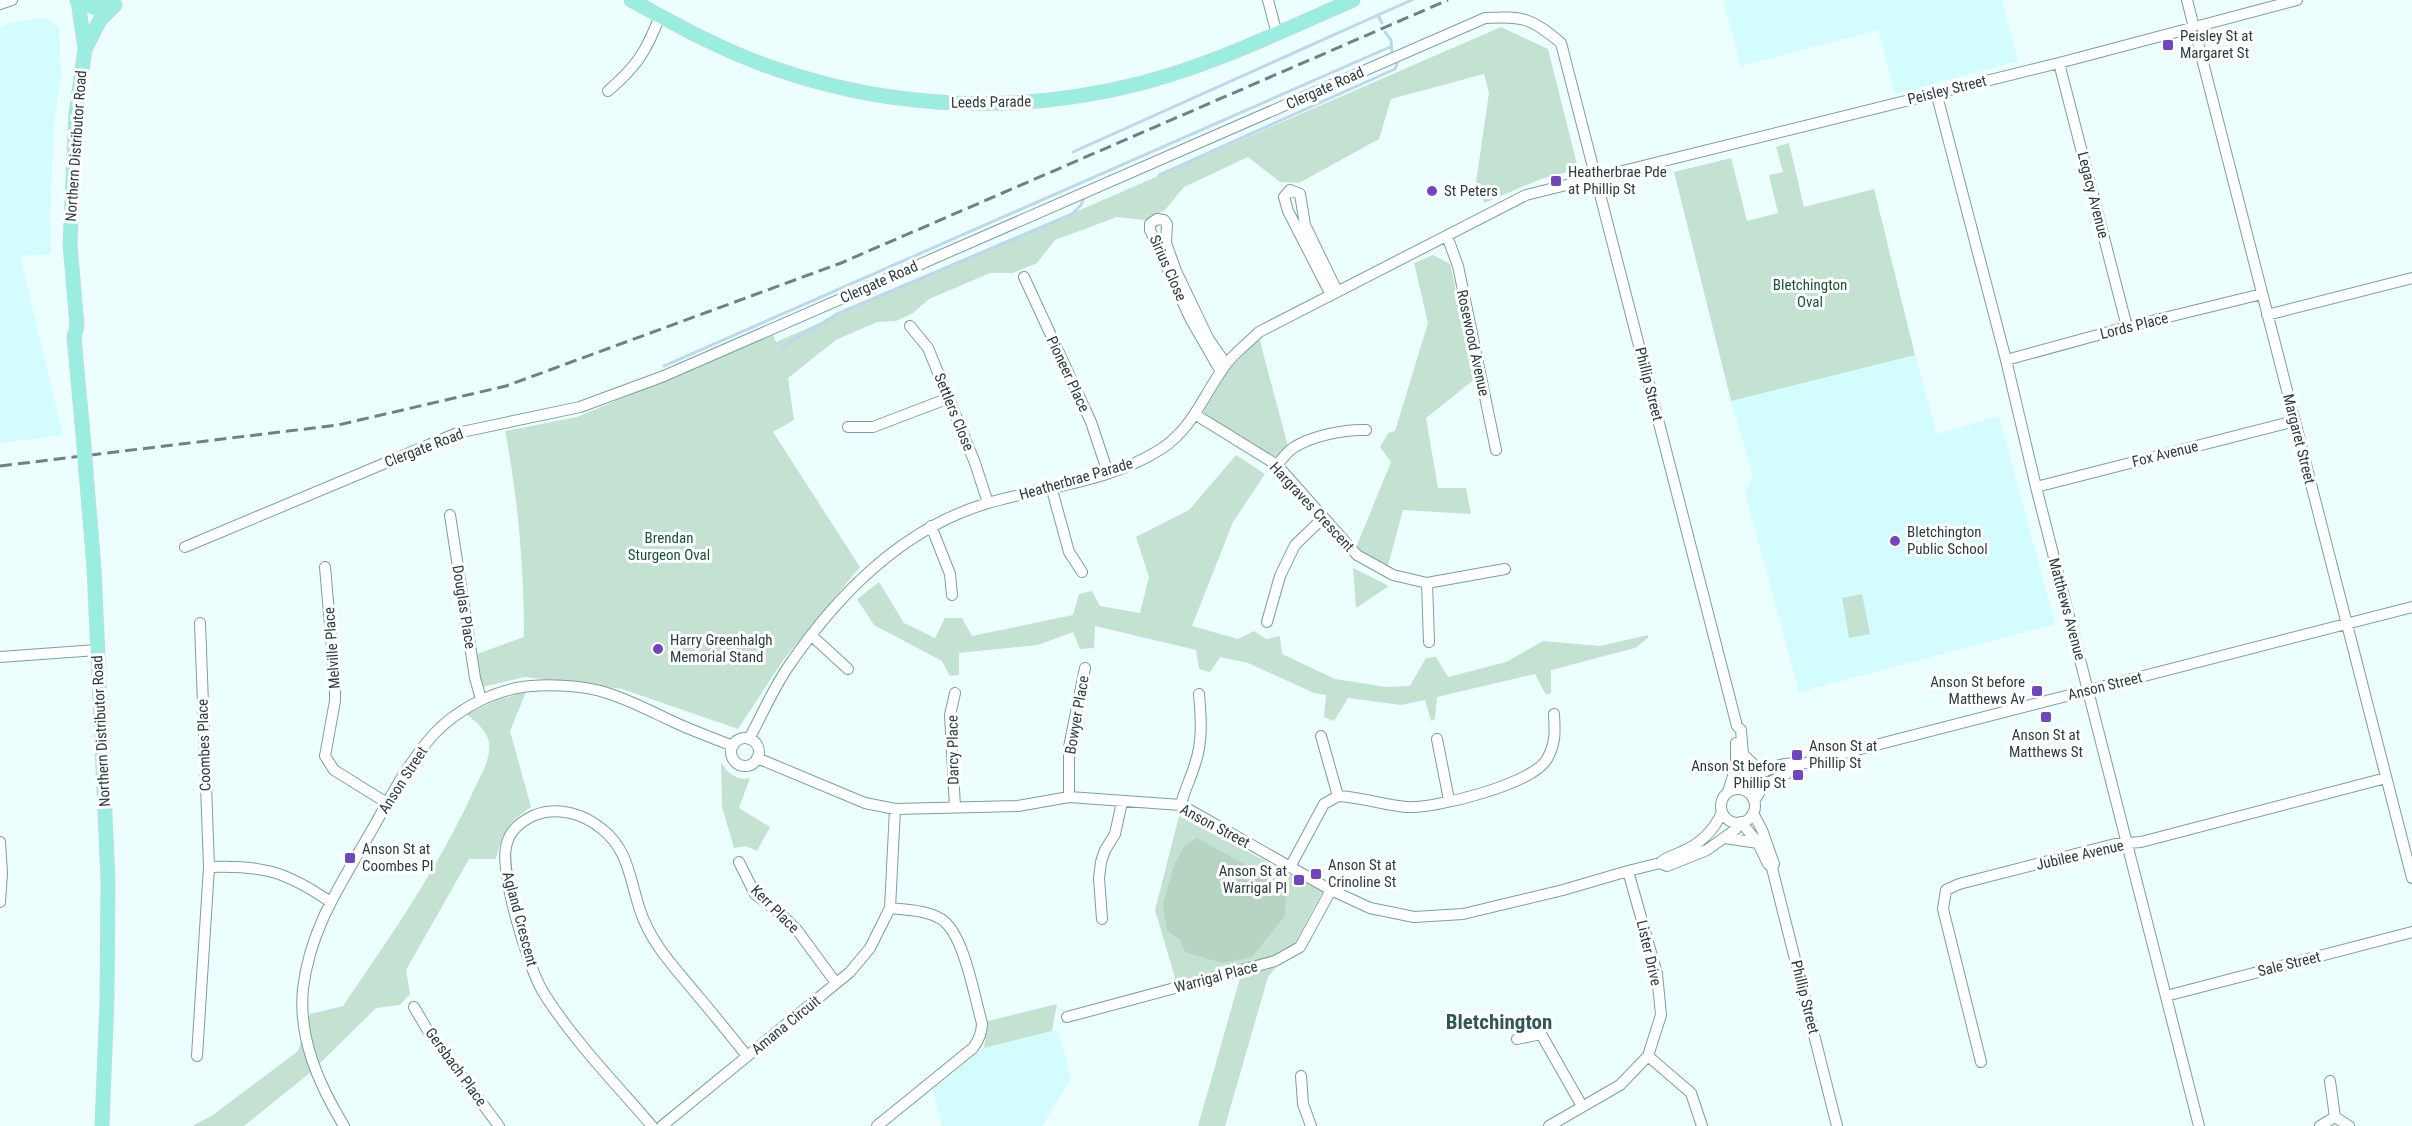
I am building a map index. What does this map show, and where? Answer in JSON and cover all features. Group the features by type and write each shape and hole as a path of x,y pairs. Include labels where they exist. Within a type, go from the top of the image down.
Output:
{"main road":[{"name":"Leeds Parade","path":"631,0 752,60 807,79 874,95 969,105 1036,101 1102,93 1182,70 1277,34 1353,0"},
{"path":"77,1 96,8 118,2"},
{"name":"Northern Distributor Road","path":"77,1 85,49 76,113 70,244 77,326 74,337 86,472 97,650 109,891 102,1126"},
{"name":"Northern Distributor Road","path":"85,49 100,20 118,2"}],"street":[{"path":"0,4 12,0"},
{"path":"1268,0 1277,34"},
{"name":"Margaret Street","path":"2187,0 2412,878"},
{"name":"Peisley Street","path":"1596,178 2059,63 2297,0"},
{"path":"608,91 631,71 643,54 660,16"},
{"name":"Clergate Road","path":"185,547 457,433 580,407 664,376 1485,18 1509,16 1536,22 1560,43"},
{"name":"Phillip Street","path":"1560,43 1737,726 1741,730 1745,779 1742,789"},
{"name":"Legacy Avenue","path":"2059,63 2127,327"},
{"name":"Matthews Avenue","path":"1936,92 2199,1126"},
{"name":"Heatherbrae Parade","path":"749,739 787,668 857,581 931,526 988,503 1052,490 1128,466 1167,445 1196,415 1223,368 1259,332 1526,195 1596,178"},
{"path":"1290,190 1300,194 1305,225 1334,293 1288,212 1284,197 1290,190"},
{"name":"Sirius Close","path":"1157,219 1164,220 1167,224 1166,243 1176,271 1223,368 1190,318 1150,230 1150,224 1157,219"},
{"name":"Rosewood Avenue","path":"1447,236 1458,266 1496,450"},
{"name":"Pioneer Place","path":"1024,277 1090,422 1108,473"},
{"path":"2268,315 2412,278"},
{"name":"Lords Place","path":"2006,360 2262,294"},
{"name":"Settlers Close","path":"910,326 928,348 975,463 988,503"},
{"path":"849,427 873,427 949,398"},
{"name":"Hargraves Crescent","path":"1196,415 1277,465 1357,555 1393,575 1427,583 1504,569"},
{"name":"Fox Avenue","path":"2036,487 2295,421"},
{"path":"1277,465 1294,447 1325,435 1353,429 1366,430"},
{"path":"1052,490 1069,552 1082,572"},
{"name":"Douglas Place","path":"450,515 475,678 482,699"},
{"path":"1267,622 1280,576 1295,545 1323,518"},
{"path":"931,526 950,574 952,595"},
{"name":"Melville Place","path":"325,567 335,701 325,756 334,770 387,803"},
{"path":"1427,583 1429,642"},
{"name":"Anson Street","path":"1742,789 1768,770 1792,763 1798,765 2412,607"},
{"name":"Coombes Place","path":"197,1056 209,867 200,623"},
{"path":"812,636 848,669"},
{"path":"0,657 97,650"},
{"name":"Bowyer Place","path":"1070,797 1069,747 1085,668"},
{"name":"Anson Street","path":"344,1126 333,1108 308,1052 303,1014 303,990 308,960 329,901 420,750 435,732 451,718 482,699 517,688 549,686 608,693 733,746"},
{"name":"Darcy Place","path":"955,693 950,715 955,807"},
{"path":"1181,805 1196,763 1200,739 1202,720 1199,693"},
{"path":"1290,867 1324,804 1338,796 1408,807 1449,801 1486,792 1528,776 1546,761 1550,753 1556,737 1554,714"},
{"name":"Phillip Street","path":"1728,792 1736,766 1735,732 1737,726"},
{"path":"1321,736 1338,796"},
{"path":"739,739 749,739 758,747 758,758 752,764 741,765 732,757 733,746 739,739"},
{"path":"1437,739 1449,801"},
{"path":"1744,754 1754,765 1768,770"},
{"name":"Anson Street","path":"758,758 865,802 895,809 1018,806 1070,797 1181,805 1330,890 1370,908 1414,917 1474,912 1660,863 1701,841 1716,825 1722,812"},
{"name":"Anson Street","path":"1754,801 1764,785 1794,770 1798,765"},
{"name":"Jubilee Avenue","path":"1981,1062 1942,909 1946,890 1959,884 2115,844 2141,842 2386,778"},
{"path":"1742,789 1754,801 1753,813 1739,822 1729,820 1722,812 1722,800 1728,792 1742,789"},
{"path":"1102,919 1099,878 1101,862 1114,834 1122,802"},
{"name":"Amana Circuit","path":"662,1126 861,961 890,908 895,809"},
{"name":"Agland Crescent","path":"652,1126 543,992 532,968 511,893 505,857 509,836 520,823 548,811 577,814 603,830 617,844 629,869 649,933 663,955 747,1056"},
{"name":"Phillip Street","path":"1753,813 1762,830 1774,864 1772,868 1837,1126"},
{"name":"Phillip Street","path":"1739,822 1758,843 1768,866 1772,868"},
{"name":"Anson Street","path":"1660,863 1667,866 1696,856 1725,838 1736,829 1739,822"},
{"path":"1725,838 1758,843"},
{"path":"0,842 2,873 0,902"},
{"name":"Kerr Place","path":"739,862 754,894 782,915 797,930 836,983"},
{"path":"209,867 263,868 297,881 329,901"},
{"name":"Lister Drive","path":"1549,1126 1620,1085 1648,1056 1661,1015 1657,974 1628,871"},
{"name":"Warrigal Place","path":"1067,1017 1275,961 1300,947 1330,890"},
{"path":"877,1126 973,1048 982,1031 959,943 947,924 930,914 890,908"},
{"name":"Sale Street","path":"2166,996 2412,932"},
{"name":"Gersbach Place","path":"414,1006 428,1031 499,1126"},
{"path":"1517,1039 1540,1034 1582,1106"},
{"path":"1648,1056 1691,1093 1702,1126"},
{"path":"1301,1076 1303,1104 1311,1126"},
{"path":"2330,1081 2335,1117 2349,1126"},
{"path":"2320,1126 2335,1117"}],"shaded area":[{"path":"1723,0 2002,0 2018,61 1895,94 1878,30 1741,66"},
{"path":"46,18 59,27 61,74 54,125 50,217 51,254 20,256 63,435 0,443 0,27 13,22"},
{"name":"Bletchington Public School","path":"1915,355 1937,434 1999,416 2055,624 1799,692 1745,493 1753,476 1731,401"},
{"path":"1058,1030 1071,1079 1042,1126 942,1126 933,1090 984,1048"}],"green space":[{"name":"Brendan Sturgeon Oval","path":"1501,27 1548,49 1577,164 1575,170 1541,179 1484,203 1476,182 1489,93 1484,74 1391,99 1379,139 1299,183 1280,182 1248,157 1184,187 1165,210 1144,220 1117,217 1055,240 1037,263 1013,273 990,273 929,299 913,313 896,321 877,322 836,340 788,378 794,420 773,432 860,567 784,659 738,729 622,689 525,677 482,687 477,654 524,637 519,534 505,431 577,417 773,335 776,342"},
{"name":"Bletchington Oval","path":"1789,143 1804,207 1874,189 1915,355 1731,401 1674,172 1731,158 1747,221 1778,213 1769,175 1783,172 1776,147"},
{"path":"1433,255 1450,264 1476,378 1426,418 1438,488 1466,488 1471,514 1403,510 1387,569 1355,550 1391,462 1380,447 1388,433 1395,431 1428,323 1414,263"},
{"path":"1259,338 1288,446 1274,459 1203,413 1227,372"},
{"path":"1236,455 1265,474 1233,522 1192,626 1238,639 1254,631 1266,639 1280,636 1282,654 1335,679 1387,687 1410,686 1426,658 1436,657 1448,677 1506,662 1543,641 1600,646 1648,635 1648,638 1635,648 1551,670 1551,693 1546,695 1535,674 1437,697 1435,719 1431,721 1425,700 1401,705 1348,698 1334,721 1324,717 1326,695 1314,693 1248,663 1220,657 1210,672 1199,669 1196,650 1095,626 1094,648 1080,649 1073,632 1038,645 959,653 959,675 950,676 942,661 874,625 857,599 879,582 904,623 935,638 945,618 962,618 972,636 1073,615 1079,594 1092,591 1100,606 1140,613 1149,577 1136,537 1189,510"},
{"path":"1353,568 1389,586 1356,608"},
{"path":"1862,594 1870,634 1849,638 1842,598"},
{"path":"526,692 510,731 531,807 512,823 501,843 496,859 469,859 406,970 410,994 400,1005 376,1008 311,1072 244,1126 192,1126 213,1115 298,1051 310,1014 343,1006 428,876 484,769 489,750 488,739 481,727 467,714 497,700"},
{"path":"721,762 733,776 750,778 739,808 770,827 757,851 746,846 734,848 722,807"},
{"path":"1179,816 1323,891 1294,945 1268,977 1225,1126 1198,1126 1244,964 1176,981 1155,910"},
{"path":"1197,838 1286,887 1285,916 1252,957 1222,963 1185,952 1180,939 1167,931 1163,905 1173,868 1184,846"},
{"path":"1057,1004 1052,1031 984,1048 988,1021"}],"waterway":[{"path":"1382,23 1378,15 1412,0"},
{"path":"1073,152 1378,15"},
{"path":"1385,32 1391,40 1392,53"},
{"path":"664,366 1390,47"},
{"path":"1159,175 1395,69 1397,64"},
{"path":"781,348 837,314 1072,214 1083,200"}],"railway":[{"path":"0,466 338,425 506,386 841,263 1448,0"}],"place":[{"name":"Peisley St at Margaret St","path":"2168,45"},
{"name":"Heatherbrae Pde at Phillip St","path":"1556,181"},
{"name":"St Peters","path":"1432,191"},
{"name":"Bletchington Public School","path":"1895,541"},
{"name":"Harry Greenhalgh Memorial Stand","path":"658,649"},
{"name":"Anson St before Matthews Av","path":"2037,691"},
{"name":"Anson St at Matthews St","path":"2046,717"},
{"name":"Anson St at Phillip St","path":"1797,755"},
{"name":"Anson St before Phillip St","path":"1798,775"},
{"name":"Anson St at Coombes Pl","path":"350,858"},
{"name":"Anson St at Crinoline St","path":"1316,874"},
{"name":"Anson St at Warrigal Pl","path":"1299,880"}],"district":[{"name":"Bletchington","path":"1499,1022"}]}
